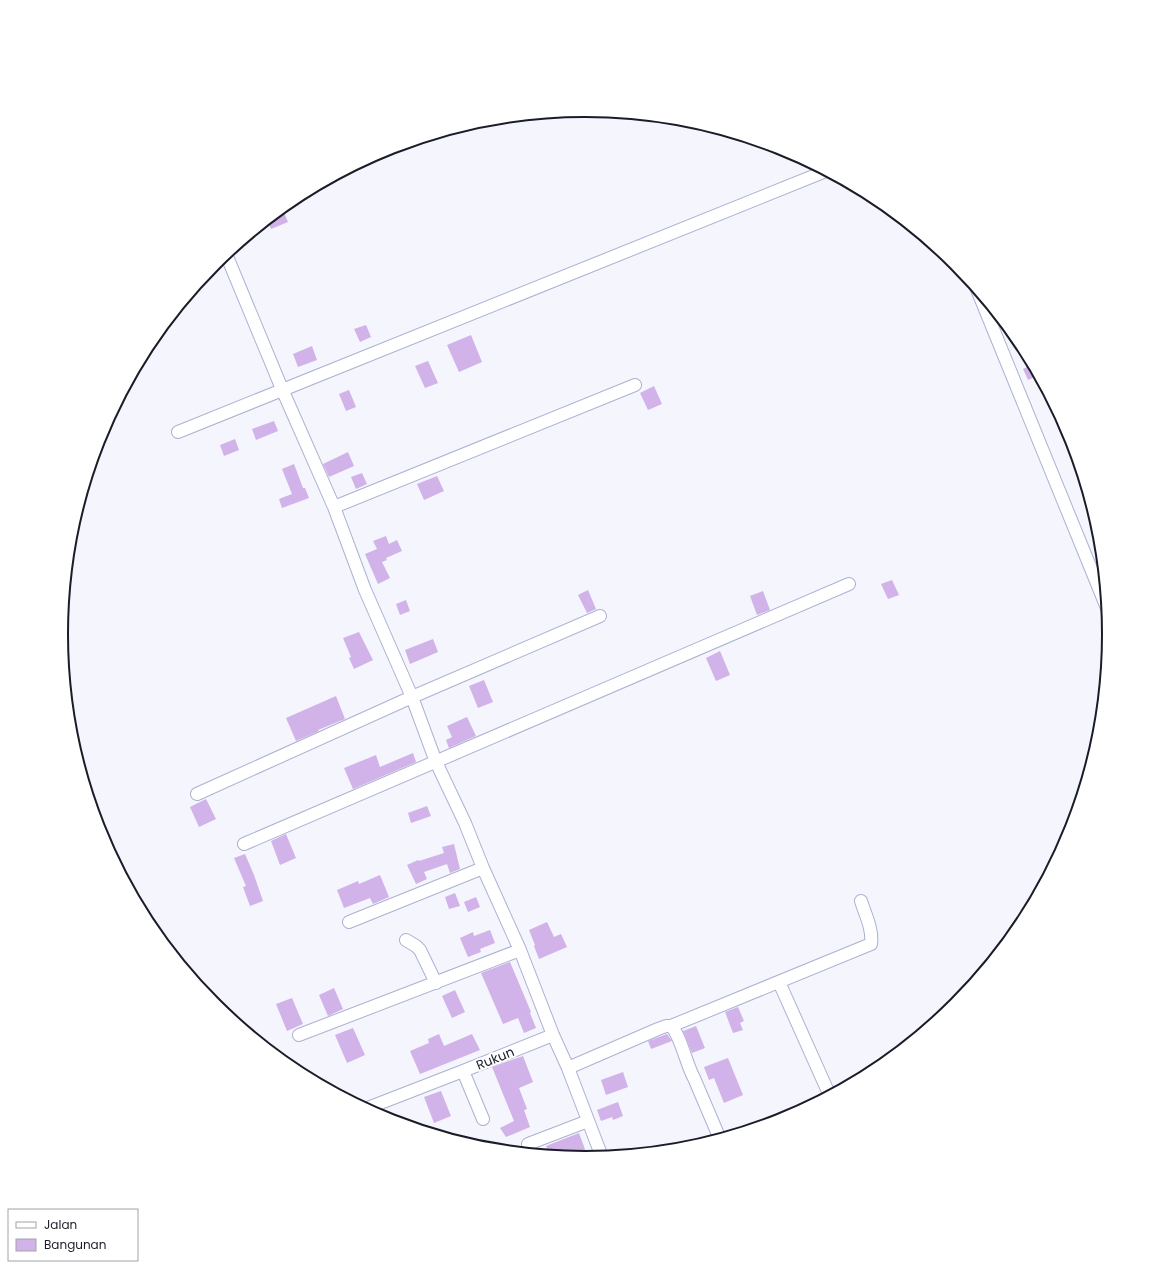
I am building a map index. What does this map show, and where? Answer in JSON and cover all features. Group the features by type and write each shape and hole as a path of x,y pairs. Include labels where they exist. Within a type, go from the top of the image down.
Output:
{"street":[{"path":"178,432 820,173"},
{"path":"229,260 282,390 334,507 365,590 412,697 436,762 465,823 483,868 520,950 600,1152"},
{"path":"982,302 1101,594"},
{"path":"334,507 635,385"},
{"path":"244,844 849,584"},
{"path":"197,794 412,697 600,616"},
{"path":"349,922 483,868"},
{"path":"568,1068 658,1029 671,1026 871,944 871,932 861,901"},
{"path":"406,940 420,950 436,983"},
{"path":"299,1035 520,950"},
{"path":"779,982 828,1092"},
{"path":"671,1026 680,1043 690,1072 718,1134"},
{"name":"Rukun","path":"482,1119 463,1071 553,1035"},
{"path":"372,1106 463,1071"},
{"path":"528,1144 588,1121"}],"building":[{"path":"284,214 288,222 271,229 269,225"},
{"path":"366,325 371,337 360,342 354,329"},
{"path":"471,335 482,362 459,372 447,345"},
{"path":"312,346 317,360 298,367 293,354"},
{"path":"428,361 438,383 425,388 415,366"},
{"path":"1028,366 1035,377 1028,380 1023,369"},
{"path":"654,386 662,404 648,410 640,393"},
{"path":"349,390 356,407 346,411 339,394"},
{"path":"274,421 278,431 256,440 252,429"},
{"path":"235,439 239,450 224,456 220,445"},
{"path":"348,452 354,466 329,477 323,464"},
{"path":"294,464 303,488 305,488 309,498 282,508 279,499 292,494 282,469"},
{"path":"362,473 367,484 356,489 351,477"},
{"path":"437,476 444,491 424,500 417,484"},
{"path":"386,536 389,544 397,540 402,551 386,558 387,560 382,562 390,578 378,584 365,554 377,549 373,541"},
{"path":"892,580 899,595 888,599 881,584"},
{"path":"588,590 596,609 587,613 578,595"},
{"path":"763,591 770,610 757,615 750,596"},
{"path":"406,600 410,611 400,615 396,604"},
{"path":"359,632 373,660 354,669 343,638"},
{"path":"433,639 438,652 410,664 405,650"},
{"path":"720,651 730,675 716,681 706,658"},
{"path":"484,680 493,702 478,708 469,686"},
{"path":"336,696 345,719 296,741 286,718"},
{"path":"467,717 476,736 449,748 446,740 452,737 447,726"},
{"path":"413,753 416,762 353,789 344,768 376,755 380,767"},
{"path":"206,799 216,819 199,827 190,807"},
{"path":"427,806 431,816 411,823 408,813"},
{"path":"286,834 296,858 280,865 271,841"},
{"path":"454,844 460,869 450,873 447,864 424,872 427,879 416,884 407,865 418,860 419,861 444,853 442,847"},
{"path":"245,854 263,901 250,906 243,887 246,886 234,858"},
{"path":"380,875 389,897 373,904 370,898 344,908 337,890 358,881 359,884"},
{"path":"455,893 460,906 449,909 445,897"},
{"path":"476,897 480,907 468,912 464,902"},
{"path":"547,922 554,937 561,934 567,947 539,959 529,930"},
{"path":"490,930 495,943 480,949 481,952 468,957 460,938 473,932 474,936"},
{"path":"510,962 531,1012 530,1013 536,1028 524,1033 518,1018 503,1024 481,973"},
{"path":"334,988 343,1009 328,1016 319,995"},
{"path":"455,990 465,1012 452,1018 442,996"},
{"path":"292,998 303,1024 287,1031 276,1004"},
{"path":"738,1007 744,1021 740,1023 743,1030 733,1033 725,1012"},
{"path":"696,1026 705,1048 692,1053 683,1031"},
{"path":"353,1028 365,1055 347,1063 335,1035"},
{"path":"439,1034 444,1046 472,1034 480,1050 420,1074 410,1051 429,1043 428,1039"},
{"path":"667,1034 672,1041 651,1049 648,1041"},
{"path":"523,1056 533,1082 519,1088 527,1109 524,1110 530,1127 506,1137 500,1128 514,1121 492,1067"},
{"path":"728,1058 743,1095 724,1103 714,1078 709,1080 704,1067"},
{"path":"623,1072 628,1087 606,1095 601,1080"},
{"path":"441,1091 451,1116 434,1123 424,1097"},
{"path":"618,1102 623,1116 613,1120 612,1117 601,1121 597,1110"},
{"path":"579,1133 586,1152 541,1150 547,1148 546,1146"}]}
